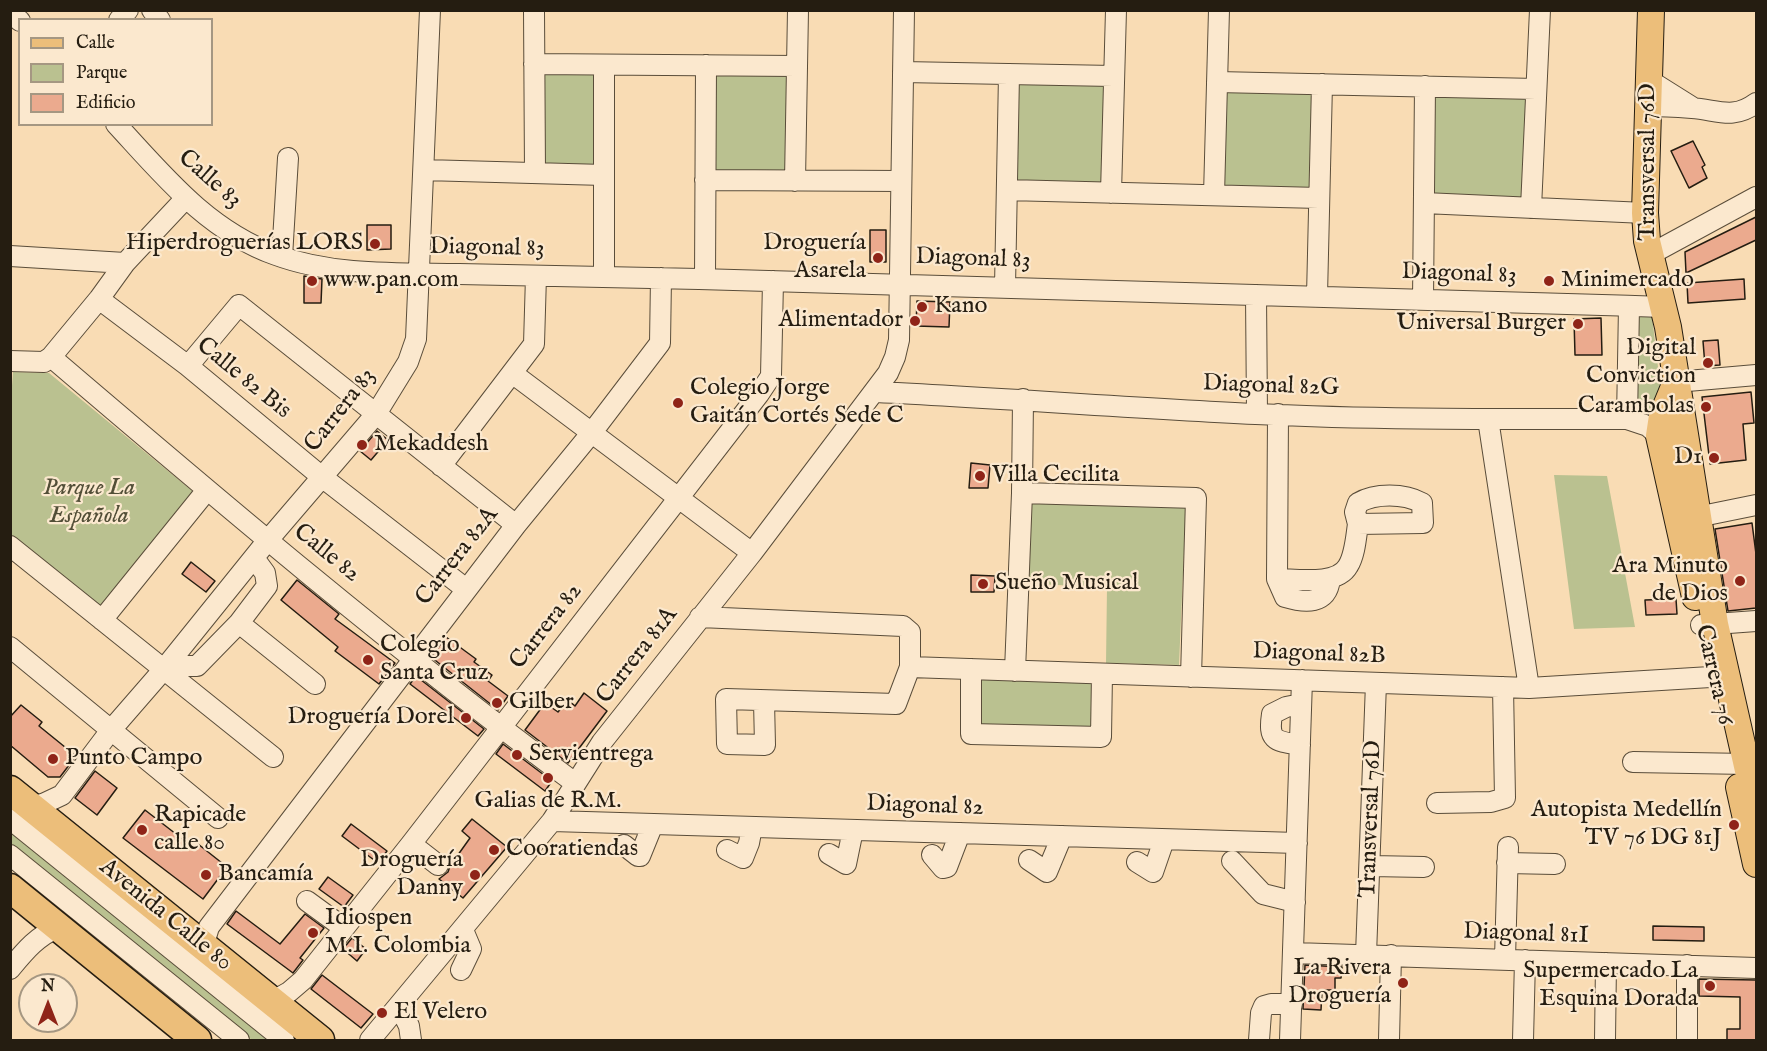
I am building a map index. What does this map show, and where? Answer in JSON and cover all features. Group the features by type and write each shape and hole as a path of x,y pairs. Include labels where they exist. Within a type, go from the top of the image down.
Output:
{"highway":[{"name":"Avenida Calle 80","path":"17,806 203,946 320,1041"},
{"path":"10,888 197,1041"}],"main road":[{"name":"Transversal 76D","path":"1652,10 1646,213 1649,255 1663,307 1676,382"},
{"name":"Carrera 76","path":"1676,382 1662,416 1659,436 1708,624 1741,764 1756,864"},
{"name":"Carrera 76","path":"1676,382 1697,517 1708,624"},
{"name":"Carrera 76","path":"1741,764 1756,806"}],"street":[{"name":"Carrera 83","path":"17,806 45,804 62,795 111,730 376,414 408,362 416,339 430,10"},
{"path":"534,10 535,173"},
{"path":"795,181 798,10"},
{"name":"Carrera 81A","path":"370,1041 552,821 602,742 752,553 888,374 899,340 904,10"},
{"path":"1111,193 1116,10"},
{"path":"1214,195 1218,10"},
{"path":"1531,208 1540,10"},
{"path":"534,64 797,66"},
{"path":"604,65 604,277"},
{"path":"705,279 706,65"},
{"path":"903,72 1113,75"},
{"path":"1005,287 1009,74"},
{"path":"1649,80 1695,108"},
{"path":"1217,82 1536,89"},
{"path":"1317,297 1322,84"},
{"path":"1423,300 1425,86"},
{"path":"1649,106 1695,108 1727,114 1741,112 1756,103"},
{"name":"Calle 83","path":"118,126 185,199 241,239 282,257"},
{"path":"282,257 288,158"},
{"path":"424,170 604,175"},
{"path":"705,180 902,181"},
{"path":"1007,190 1319,198"},
{"path":"1649,255 1756,197"},
{"path":"10,361 47,359 99,299 125,263 185,199"},
{"path":"1424,203 1646,213"},
{"path":"10,256 125,263"},
{"name":"Diagonal 83","path":"282,257 325,268 419,273 900,283 1663,307"},
{"path":"441,466 534,344 536,276"},
{"name":"Carrera 82A","path":"203,946 208,927 413,657 660,343 661,278"},
{"name":"Carrera 82","path":"271,1002 297,986 344,928 679,498 771,376 773,281"},
{"path":"1256,295 1257,414"},
{"name":"Calle 82 Bis","path":"99,299 188,366 322,477 466,589"},
{"path":"188,366 239,305 516,525"},
{"path":"1628,419 1629,306"},
{"name":"Calle 82","path":"47,359 501,728 575,783"},
{"path":"512,373 752,553"},
{"path":"1676,382 1756,375"},
{"name":"Diagonal 82G","path":"876,392 1257,414 1488,419 1628,419 1639,422 1659,436"},
{"path":"1015,671 1023,399"},
{"path":"1278,414 1277,579 1330,579 1341,574 1348,566 1359,525 1355,512 1358,503 1375,496 1415,499 1422,503 1423,523 1359,525"},
{"path":"1488,419 1528,688"},
{"path":"102,620 207,489"},
{"path":"1022,493 1196,498 1191,677"},
{"path":"1697,517 1756,505"},
{"path":"10,546 102,620 168,664 273,757"},
{"path":"168,664 197,666 239,623 267,586 265,573 254,558"},
{"path":"700,618 903,626 910,632 910,667 896,704 764,700 726,699 727,744 765,745 764,700"},
{"path":"1708,624 1756,621"},
{"path":"239,623 315,684"},
{"path":"10,647 218,818"},
{"name":"Diagonal 82B","path":"910,667 1528,688 1720,677"},
{"path":"971,669 971,734 1101,737 1102,674"},
{"path":"1290,1041 1302,680"},
{"name":"Transversal 76D","path":"1366,955 1376,683"},
{"path":"1437,803 1491,802 1505,798 1503,687"},
{"path":"1299,745 1281,742 1274,737 1270,729 1272,714 1286,707 1301,704"},
{"path":"1633,762 1741,764"},
{"path":"17,806 284,1041"},
{"name":"Diagonal 82","path":"552,821 1297,843"},
{"path":"624,845 640,856 653,824"},
{"path":"726,850 743,858 752,827"},
{"path":"829,854 846,864 854,830"},
{"path":"932,855 943,868 947,867 960,833"},
{"path":"1029,860 1047,872 1062,836"},
{"path":"1137,862 1153,872 1164,840"},
{"path":"411,844 438,865"},
{"path":"10,855 239,1041"},
{"path":"1523,1041 1508,855 1555,864"},
{"path":"1232,861 1263,894 1295,902"},
{"path":"1371,866 1424,867"},
{"path":"306,901 344,928"},
{"path":"10,969 35,940 59,927"},
{"path":"461,970 471,949 463,930"},
{"name":"Diagonal 81I","path":"1294,953 1756,968"},
{"path":"1389,1041 1391,956"},
{"path":"1605,1041 1606,963"},
{"path":"1687,965 1687,1041"},
{"path":"1259,1041 1261,1013 1264,1006 1292,1004"},
{"path":"399,1006 409,1026 411,1041"}],"green space":[{"path":"534,64 604,65 604,175 535,173"},
{"path":"706,65 797,66 795,181 705,180"},
{"path":"1009,74 1113,76 1111,193 1007,190"},
{"path":"1217,82 1322,84 1319,198 1214,195"},
{"path":"1425,86 1536,89 1531,208 1424,203"},
{"path":"1635,316 1652,316 1660,384 1656,408 1633,412"},
{"name":"Parque La Española","path":"13,372 49,373 196,494 102,607 11,536 10,412"},
{"path":"1554,475 1607,476 1635,627 1574,629"},
{"path":"1027,501 1186,504 1179,665 1106,663 1107,588 1025,583"},
{"path":"976,677 1098,681 1096,730 977,727"},
{"path":"10,830 269,1040 252,1040 11,844"}],"building":[{"path":"1693,141 1705,165 1702,167 1707,178 1689,188 1671,151"},
{"path":"1756,217 1756,240 1686,273 1685,252"},
{"path":"367,225 391,225 391,249 367,250"},
{"path":"870,230 886,230 886,262 870,262"},
{"path":"304,276 322,279 321,303 304,303"},
{"path":"1744,279 1745,299 1688,303 1687,283"},
{"path":"917,301 950,302 949,327 916,326"},
{"path":"1601,318 1602,355 1575,355 1574,319"},
{"path":"1718,340 1720,365 1705,366 1703,341"},
{"path":"1751,392 1754,423 1743,424 1746,460 1710,464 1702,397"},
{"path":"377,431 388,440 371,460 360,451"},
{"name":"Villa Cecilita","path":"971,463 990,465 988,488 969,488"},
{"name":"Ara Minuto de Dios","path":"1752,523 1756,554 1756,608 1728,611 1715,529"},
{"path":"191,562 215,581 206,592 182,574"},
{"name":"Sueño Musical","path":"971,575 995,576 994,592 971,592"},
{"path":"297,580 339,614 335,619 395,663 379,684 335,651 338,647 281,600"},
{"path":"1676,599 1677,614 1646,615 1645,600"},
{"path":"446,637 476,659 474,662 492,675 488,681 508,696 498,710 431,657"},
{"path":"416,676 484,729 478,736 410,684"},
{"path":"584,693 607,711 568,763 525,730 545,703 558,712 568,700 575,706"},
{"path":"21,705 42,722 39,726 76,756 60,777 48,777 10,745 10,717"},
{"path":"503,744 552,781 545,791 496,754"},
{"path":"95,771 117,788 97,815 75,798"},
{"path":"145,810 194,848 198,844 227,867 203,899 123,838"},
{"path":"472,819 507,847 463,898 439,879 448,872 470,838 462,831"},
{"path":"351,824 387,851 378,863 342,836"},
{"path":"328,877 353,895 344,907 319,889"},
{"path":"236,911 280,944 305,914 324,928 300,958 303,960 293,973 227,924"},
{"path":"1653,926 1704,927 1704,941 1653,940"},
{"path":"352,938 366,949 357,961 343,949"},
{"path":"1305,965 1342,967 1341,978 1335,978 1335,990 1322,990 1321,1010 1303,1009"},
{"path":"322,975 373,1014 361,1028 311,989"},
{"path":"1699,979 1756,980 1756,1041 1727,1041 1727,1029 1740,1029 1740,997 1699,996"}],"place":[{"name":"Hiperdroguerías LORS","path":"375,244"},
{"name":"Droguería Asarela","path":"878,258"},
{"name":"www.pan.com","path":"312,281"},
{"name":"Minimercado","path":"1549,281"},
{"name":"Kano","path":"922,307"},
{"name":"Alimentador","path":"915,321"},
{"name":"Universal Burger","path":"1578,324"},
{"name":"Digital Conviction","path":"1708,363"},
{"name":"Colegio Jorge Gaitán Cortés Sede C","path":"678,403"},
{"name":"Carambolas","path":"1706,407"},
{"name":"Mekaddesh","path":"362,445"},
{"name":"D1","path":"1714,458"},
{"name":"Villa Cecilita","path":"980,476"},
{"name":"Ara Minuto de Dios","path":"1740,581"},
{"name":"Sueño Musical","path":"983,584"},
{"name":"Colegio Santa Cruz","path":"368,660"},
{"name":"Gilber","path":"497,703"},
{"name":"Droguería Dorel","path":"466,718"},
{"name":"Servientrega","path":"517,755"},
{"name":"Punto Campo","path":"53,759"},
{"name":"Galias de R.M.","path":"548,778"},
{"name":"Autopista Medellín TV 76 DG 81J","path":"1734,825"},
{"name":"Rapicade calle 80","path":"142,830"},
{"name":"Cooratiendas","path":"494,850"},
{"name":"Bancamía","path":"206,875"},
{"name":"Droguería Danny","path":"475,875"},
{"name":"Idiospen M.I. Colombia","path":"313,933"},
{"name":"La Rivera Droguería","path":"1403,983"},
{"name":"Supermercado La Esquina Dorada","path":"1710,986"},
{"name":"El Velero","path":"382,1013"}]}
